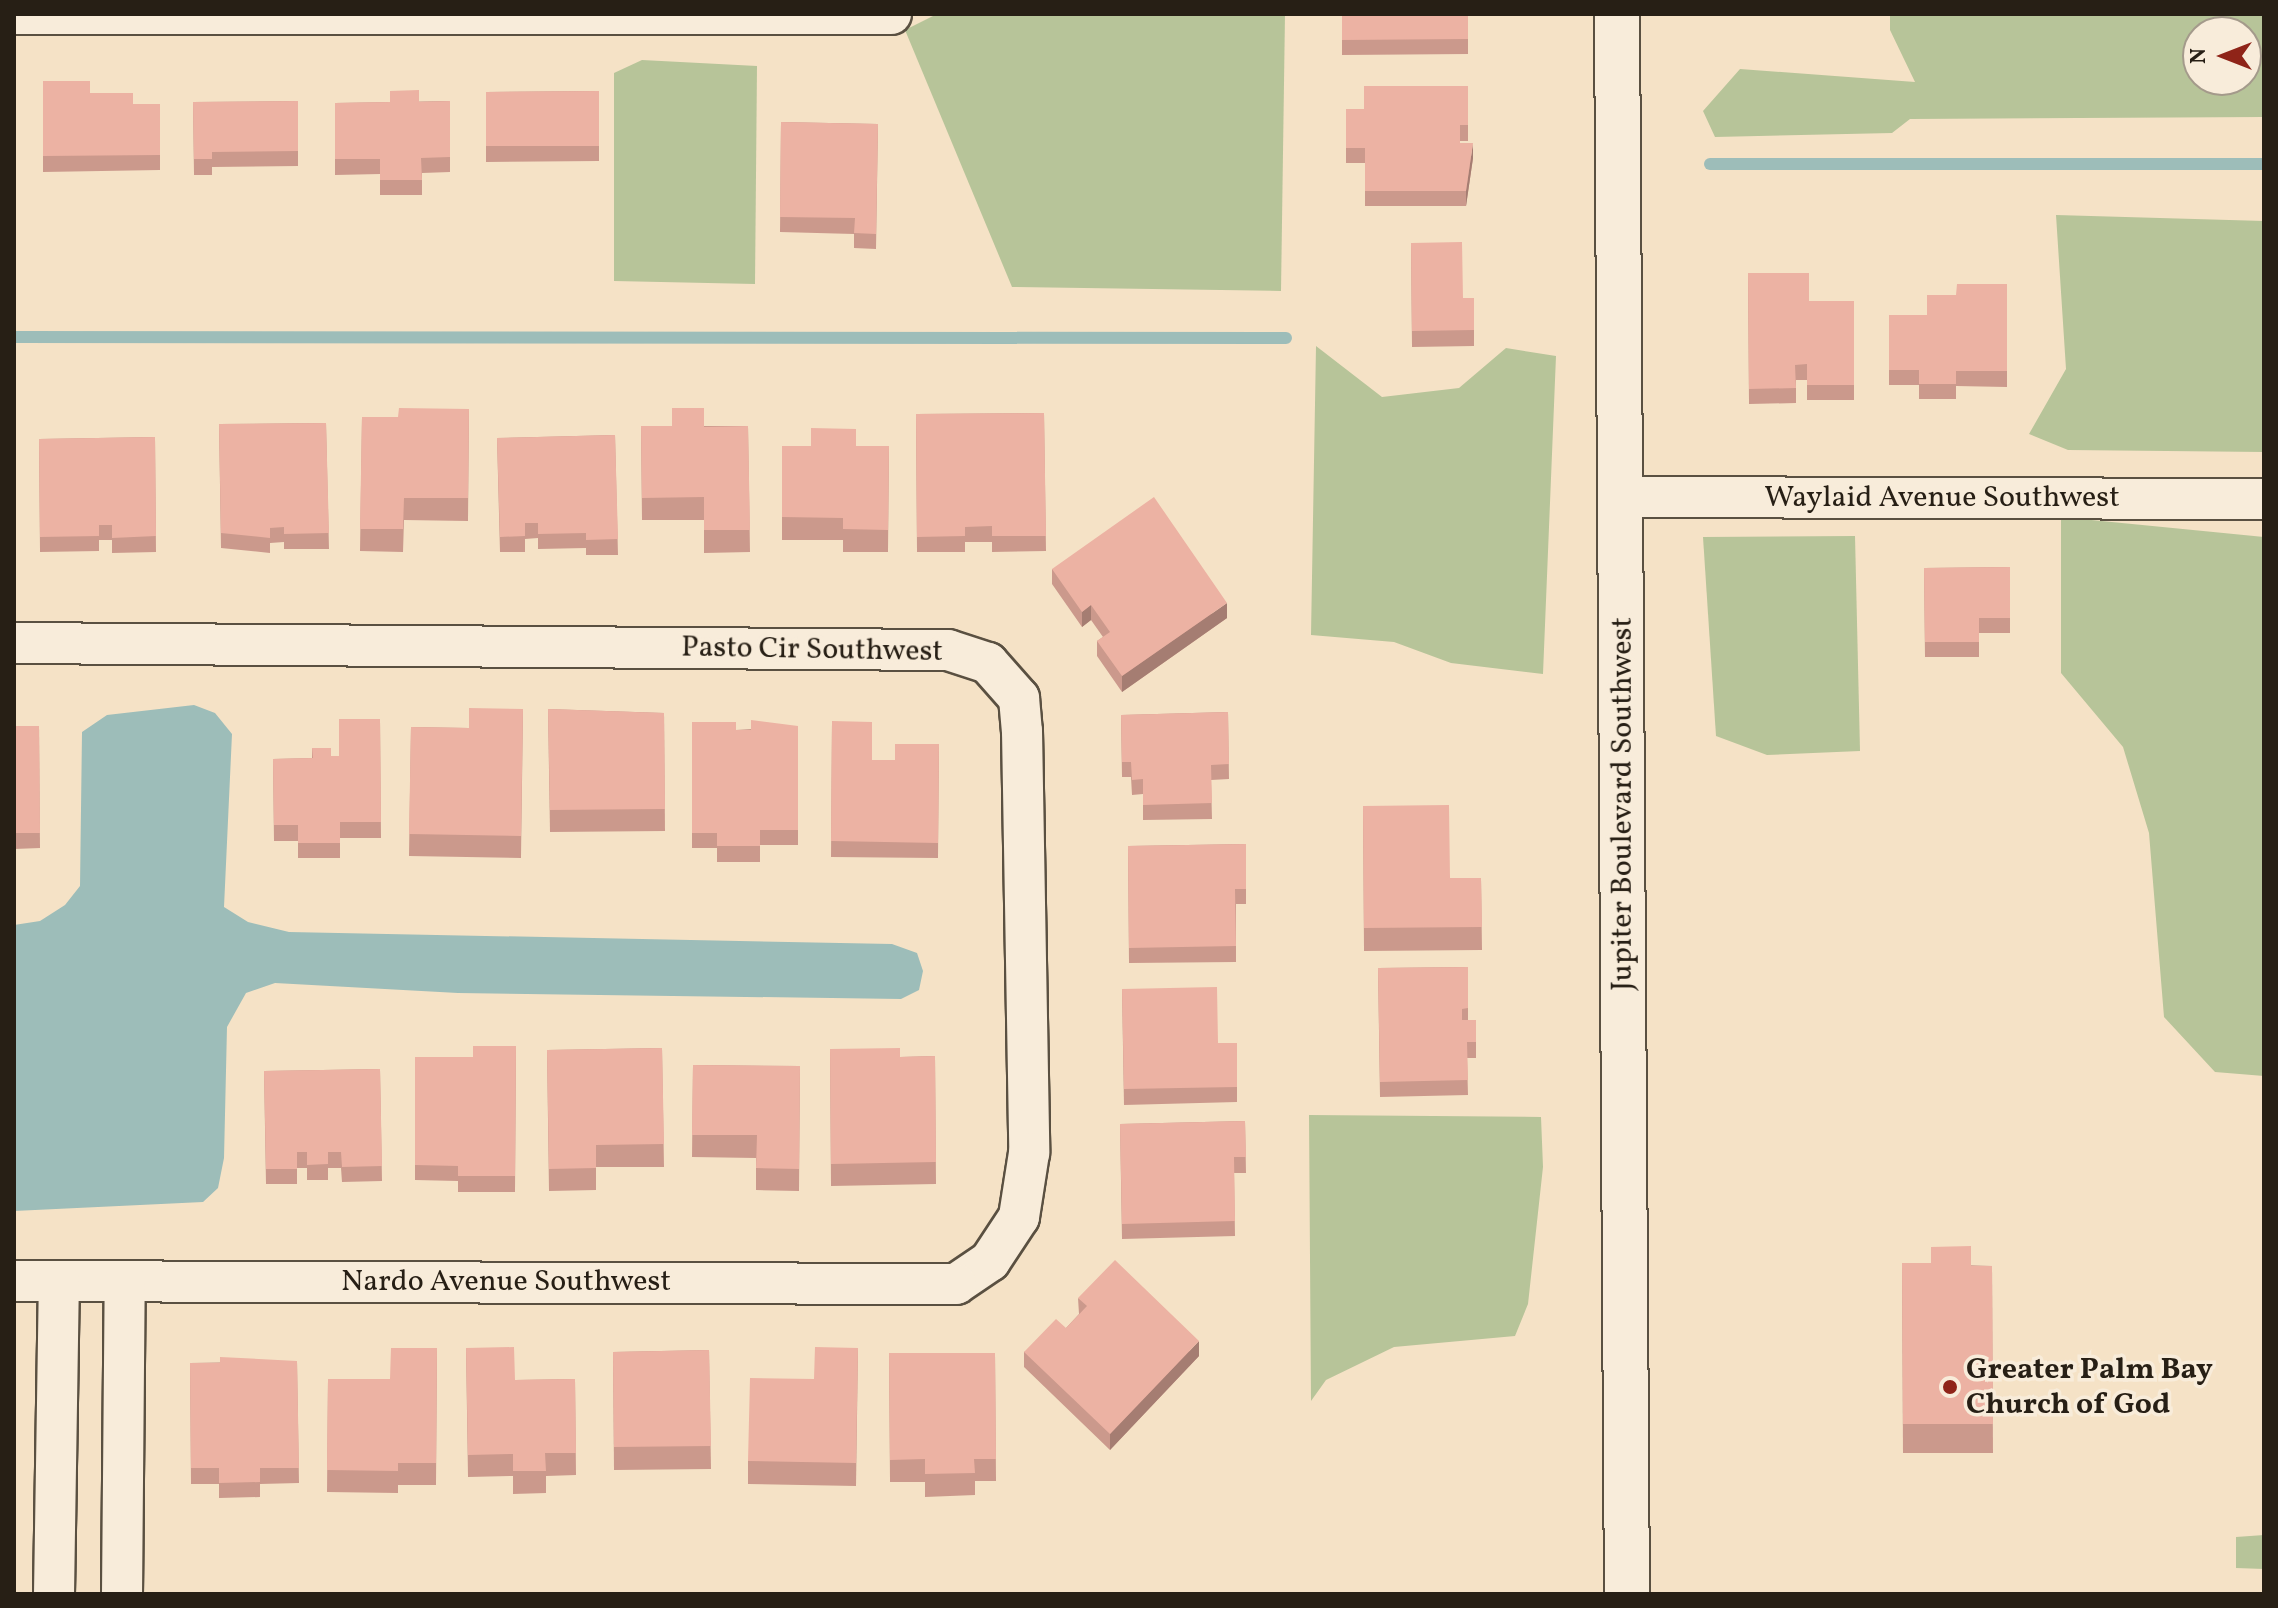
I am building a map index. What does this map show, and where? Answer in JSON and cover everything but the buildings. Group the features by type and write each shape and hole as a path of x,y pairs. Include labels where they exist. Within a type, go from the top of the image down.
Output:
{"street":[{"path":"14,14 890,14"},
{"name":"Jupiter Boulevard Southwest","path":"1617,14 1627,1594"},
{"name":"Waylaid Avenue Southwest","path":"1621,497 2264,499"},
{"name":"Pasto Cir Southwest","path":"14,643 948,650 988,663 1019,698 1022,731 1029,1153 1019,1217 990,1261"},
{"name":"Nardo Avenue Southwest","path":"14,1281 956,1284 990,1261"},
{"path":"54,1594 59,1281"},
{"path":"122,1594 125,1281"}],"green space":[{"path":"937,14 1285,14 1281,291 1012,287 905,30"},
{"path":"1890,14 2264,14 2264,117 1910,119 1892,133 1715,137 1703,111 1740,69 1915,82 1890,30"},
{"path":"642,60 757,66 755,284 614,281 614,73"},
{"path":"2056,215 2264,221 2264,452 2068,450 2029,434 2066,369"},
{"path":"1316,346 1382,397 1459,388 1506,348 1556,356 1543,674 1451,663 1394,642 1311,635"},
{"path":"2061,517 2264,537 2264,1076 2215,1072 2164,1017 2149,833 2123,747 2061,673"},
{"path":"1855,536 1860,751 1767,755 1716,736 1703,537"},
{"path":"1309,1115 1541,1117 1543,1167 1528,1304 1515,1336 1394,1347 1326,1380 1311,1401"},
{"path":"2264,1535 2264,1569 2236,1568 2236,1537"}],"water":[{"path":"194,705 215,713 232,734 224,907 248,922 289,932 892,944 917,953 923,971 919,990 901,999 458,993 275,983 246,993 227,1027 224,1158 218,1188 203,1202 14,1211 14,925 40,921 65,905 80,886 82,732 107,715"}],"waterway":[{"path":"1710,164 2264,164"},
{"path":"14,337 1286,338"}],"place":[{"name":"Greater Palm Bay Church of God","path":"1950,1387"}]}
